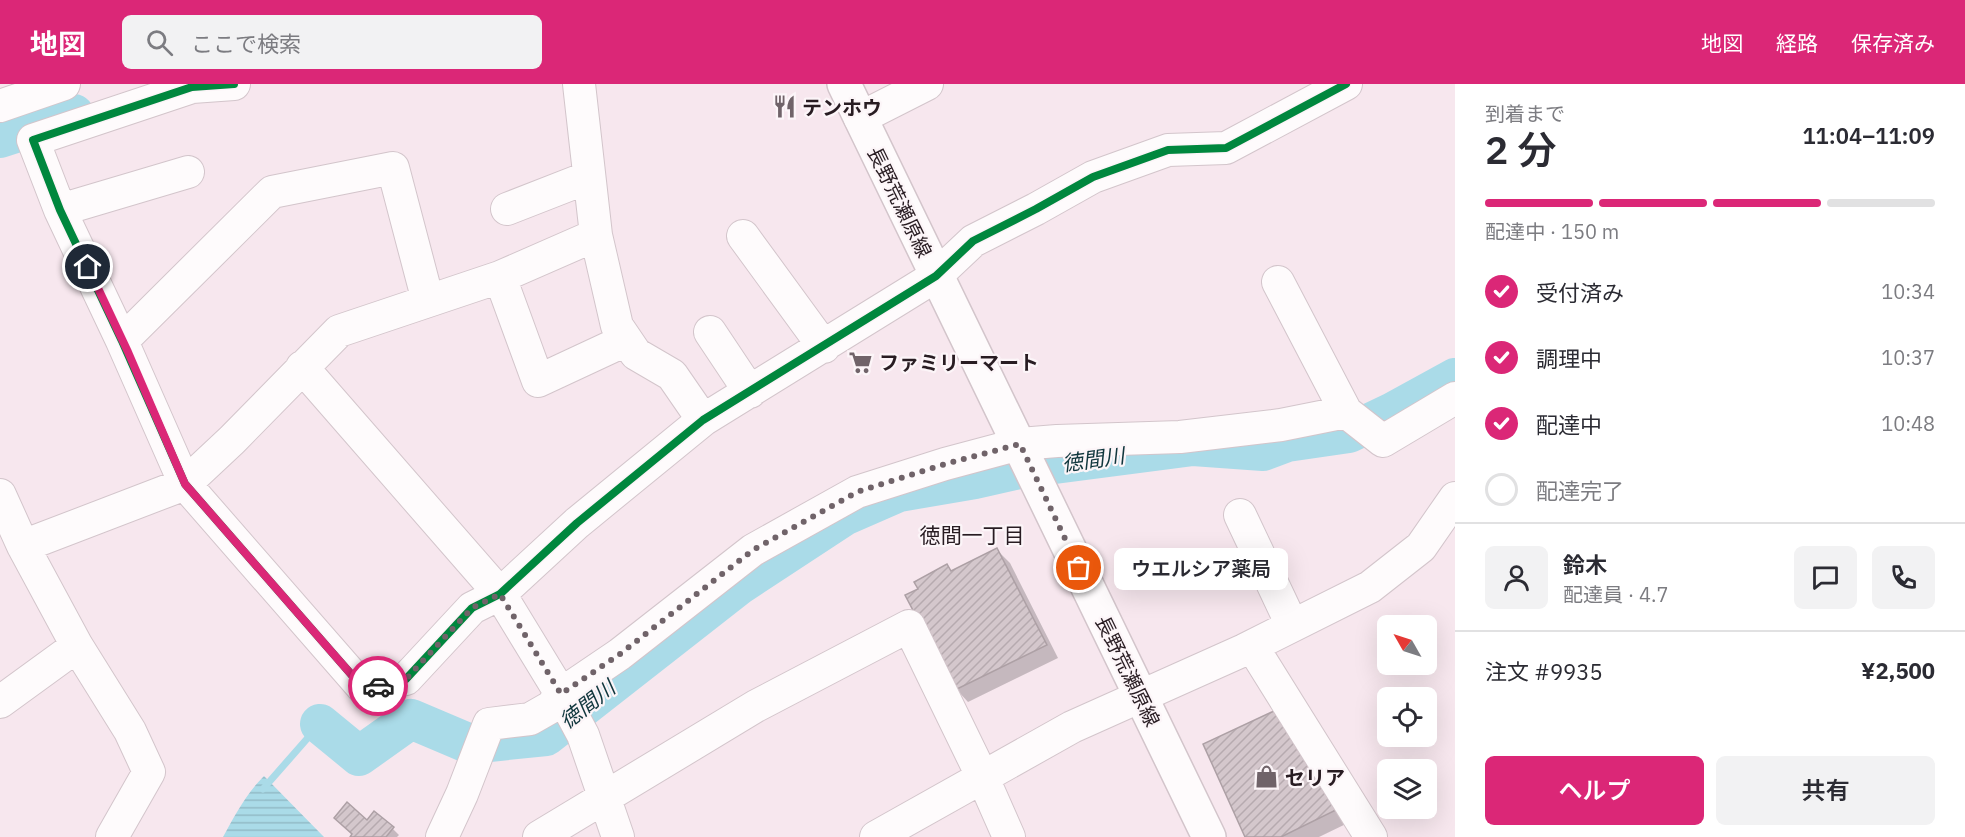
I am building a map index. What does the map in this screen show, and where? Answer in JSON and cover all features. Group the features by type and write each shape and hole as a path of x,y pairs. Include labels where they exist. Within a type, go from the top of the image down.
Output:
{"main road":[{"name":"長野荒瀬原線","path":"844,84 1209,837"}],"street":[{"path":"0,106 64,84"},
{"path":"234,84 192,87 33,140 60,210 122,340 185,484 364,689 406,679 472,608 500,594 585,515 703,420 936,276 973,241 1093,177 1168,150 1226,148 1346,84"},
{"path":"579,84 596,235 617,326 636,354 672,375 703,420"},
{"path":"860,118 927,84"},
{"path":"122,340 272,192 393,168 428,301"},
{"path":"60,210 188,172"},
{"path":"507,209 589,177"},
{"path":"23,546 185,484 232,440 339,331 500,277 596,235"},
{"path":"743,236 824,347"},
{"path":"500,277 538,381 626,340"},
{"path":"1278,282 1349,414 1383,441 1455,398"},
{"path":"710,332 750,392"},
{"path":"302,367 500,594 564,699 583,735 618,837"},
{"path":"442,837 482,746 489,724 530,719 564,699 753,550 857,492 945,464 1057,441 1180,437 1349,414"},
{"path":"0,495 23,546 77,646 130,731 149,772 112,837"},
{"path":"876,837 1072,727 1252,646 1370,588 1421,547 1455,498"},
{"path":"1240,515 1292,625"},
{"path":"538,837 605,799 756,706 909,626 1009,837"},
{"path":"0,702 77,646"},
{"path":"1252,646 1371,837"}],"water":[{"path":"264,776 324,837 223,837 246,797"}],"building":[{"path":"997,548 1047,645 955,690 905,595 918,589 914,582 947,564 951,571"},
{"name":"セリア","path":"1274,711 1338,809 1281,837 1245,837 1203,744"},
{"path":"347,802 367,820 374,811 394,827 386,837 350,837 352,834 334,818"}],"waterway":[{"path":"0,138 74,114"},
{"name":"徳間川","path":"320,724 359,756 411,719 470,744 546,736 739,585 844,516 899,492 1024,468 1193,446 1263,451 1287,442 1349,433 1455,378"},
{"path":"263,789 320,724"}],"cycle path":[{"path":"234,84 192,87 33,140 60,210 122,341 185,484 364,689 406,679 472,608 500,594 577,523 703,420 936,276 973,241 1093,177 1168,150 1226,148 1346,84"}],"way so far":[{"path":"378,686 406,679 472,608 500,594 561,694 620,654 753,550 857,492 945,464 1020,444 1079,568"}],"place":[{"name":"テンホウ","path":"784,107"},
{"name":"ファミリーマート","path":"861,362"},
{"name":"ウエルシア薬局","path":"1079,568"},
{"name":"セリア","path":"1267,777"}],"district":[{"name":"徳間一丁目","path":"972,535"}],"route":[{"path":"88,267 128,352 185,484 364,689 378,686"}]}
